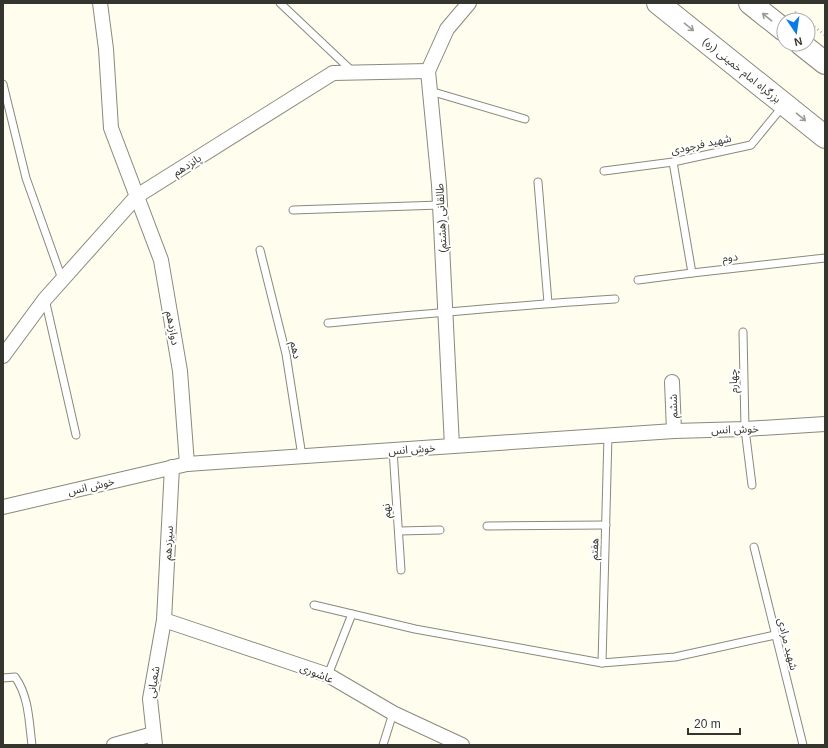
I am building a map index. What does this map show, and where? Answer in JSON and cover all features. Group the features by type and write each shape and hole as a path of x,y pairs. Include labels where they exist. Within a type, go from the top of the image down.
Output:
{"highway":[{"name":"بزرگراه امام خمینی (ره)","path":"658,3 825,136"},
{"path":"750,3 776,24"},
{"path":"811,52 825,63"}],"street":[{"name":"دوازدهم","path":"100,3 106,49 111,128 161,260 180,371 187,464"},
{"path":"428,71 447,29 469,3"},
{"name":"پانزدهم","path":"3,356 45,299 137,196 333,73 428,71"},
{"name":"طالقانی (هشتم)","path":"428,71 440,204 452,446"},
{"name":"ششم","path":"672,382 674,431"},
{"name":"خوش انس","path":"3,507 187,464 608,435 825,424"},
{"name":"سیزدهم","path":"164,620 172,467"},
{"name":"عاشوری","path":"164,620 328,675 393,713 462,745"},
{"name":"شعبانی","path":"154,740 150,699 164,620"},
{"path":"114,745 154,740"}],"lane":[{"path":"280,3 354,73"},
{"path":"3,84 26,178 62,279"},
{"path":"430,91 525,119"},
{"name":"شهید فرجودی","path":"604,171 673,162 750,145 784,104"},
{"path":"673,162 692,272"},
{"path":"538,182 548,303"},
{"path":"294,210 440,204"},
{"name":"دهم","path":"260,250 286,354 302,456"},
{"name":"دوم","path":"638,280 692,272 825,258"},
{"path":"45,299 76,435"},
{"path":"328,323 548,303 615,299"},
{"name":"چهارم","path":"743,332 746,429 752,485"},
{"name":"هفتم","path":"602,663 608,435"},
{"name":"نهم","path":"393,450 401,570"},
{"path":"487,526 606,525"},
{"path":"398,531 440,530"},
{"name":"شهید مرادی","path":"754,547 803,745"},
{"path":"314,605 415,629 602,663 675,657 775,635"},
{"path":"328,675 352,614"},
{"path":"3,678 15,677 22,686 32,745"},
{"path":"384,745 393,713"}],"path":[{"path":"816,28 825,35"}]}
